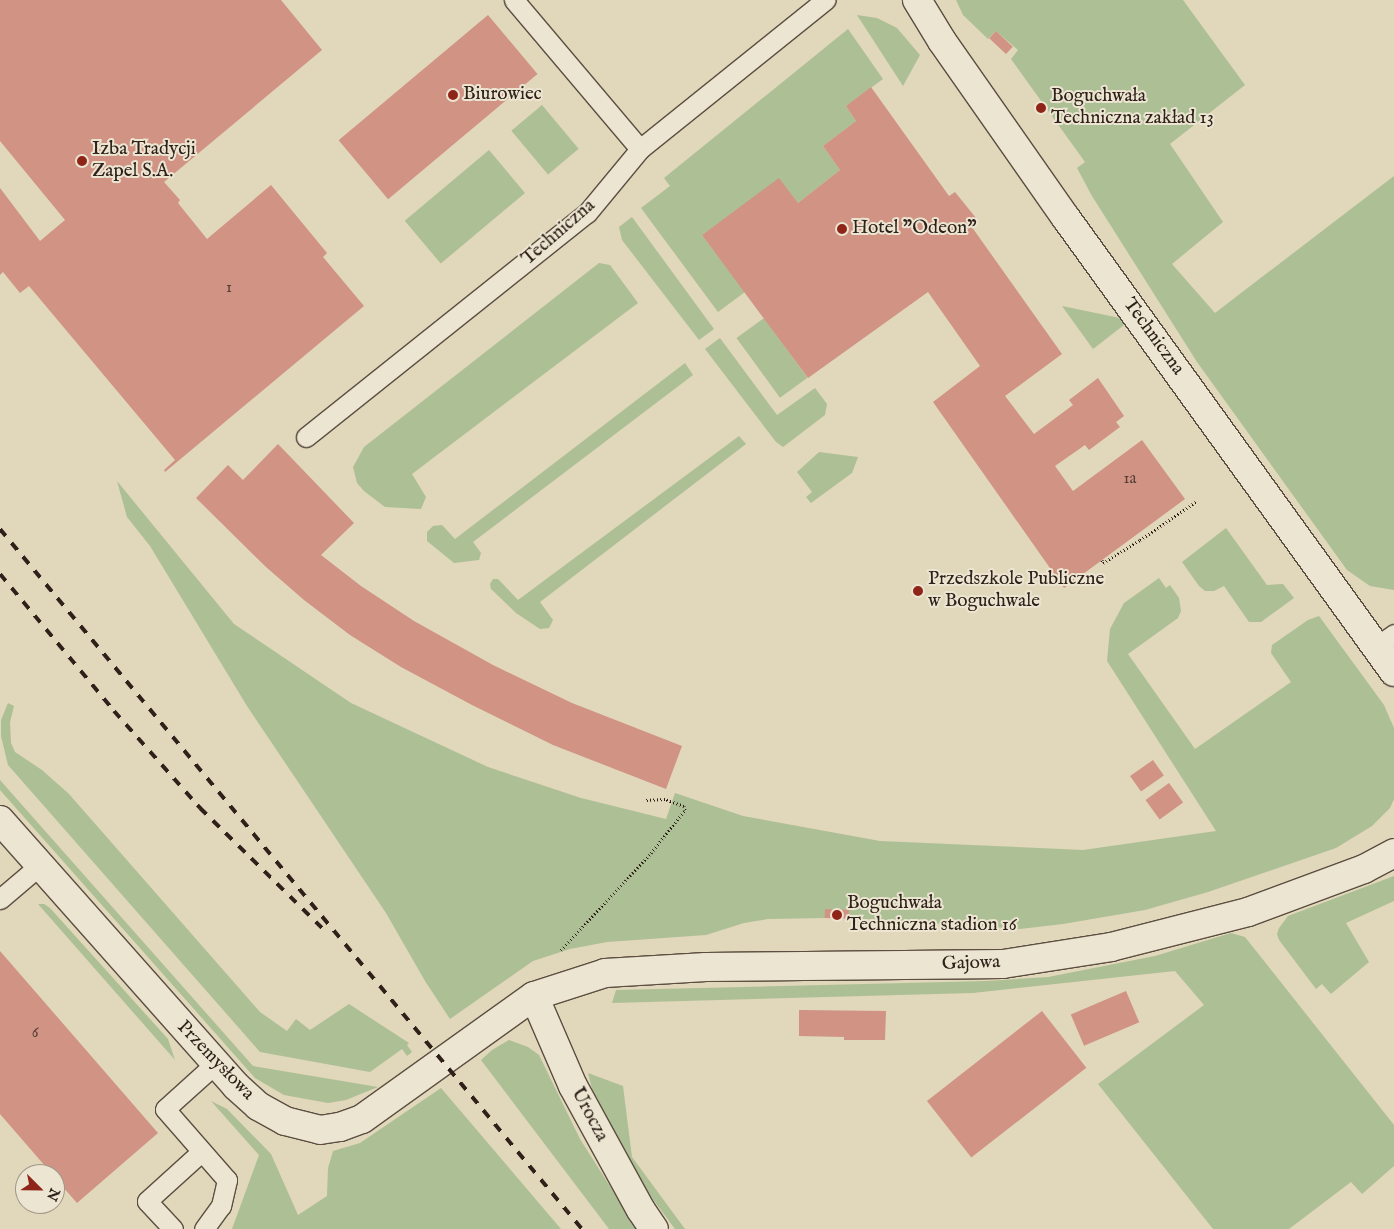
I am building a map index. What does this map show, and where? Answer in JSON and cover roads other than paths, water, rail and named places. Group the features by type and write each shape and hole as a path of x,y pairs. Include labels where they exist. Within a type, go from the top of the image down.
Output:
{"street":[{"name":"Techniczna","path":"917,0 942,41 1066,218 1386,640 1394,672"},
{"name":"Przemysłowa","path":"0,820 215,1064 258,1106 285,1121 320,1130 340,1127 362,1119 534,996"},
{"name":"Gajowa","path":"534,996 605,973 706,967 1003,964 1111,947 1248,912 1364,869 1394,853"},
{"name":"Urocza","path":"534,996 573,1086 641,1210 654,1229"}],"lane":[{"path":"514,0 640,149"},
{"name":"Techniczna","path":"306,437 587,213 640,149 824,0"},
{"path":"0,899 40,865"},
{"path":"204,1229 221,1206 227,1180 165,1109 215,1064"},
{"path":"173,1229 147,1201 201,1152"}],"railway":[{"path":"0,529 582,1229"},
{"path":"0,574 114,711 200,808 326,932"}],"place":[{"name":"Biurowiec","path":"453,95"},
{"name":"Boguchwała Techniczna zakład 13","path":"1041,108"},
{"name":"Izba Tradycji Zapel S.A.","path":"82,161"},
{"name":"Hotel \"Odeon\"","path":"842,229"},
{"name":"Przedszkole Publiczne w Boguchwale","path":"918,591"},
{"name":"Boguchwała Techniczna stadion 16","path":"837,915"}]}
